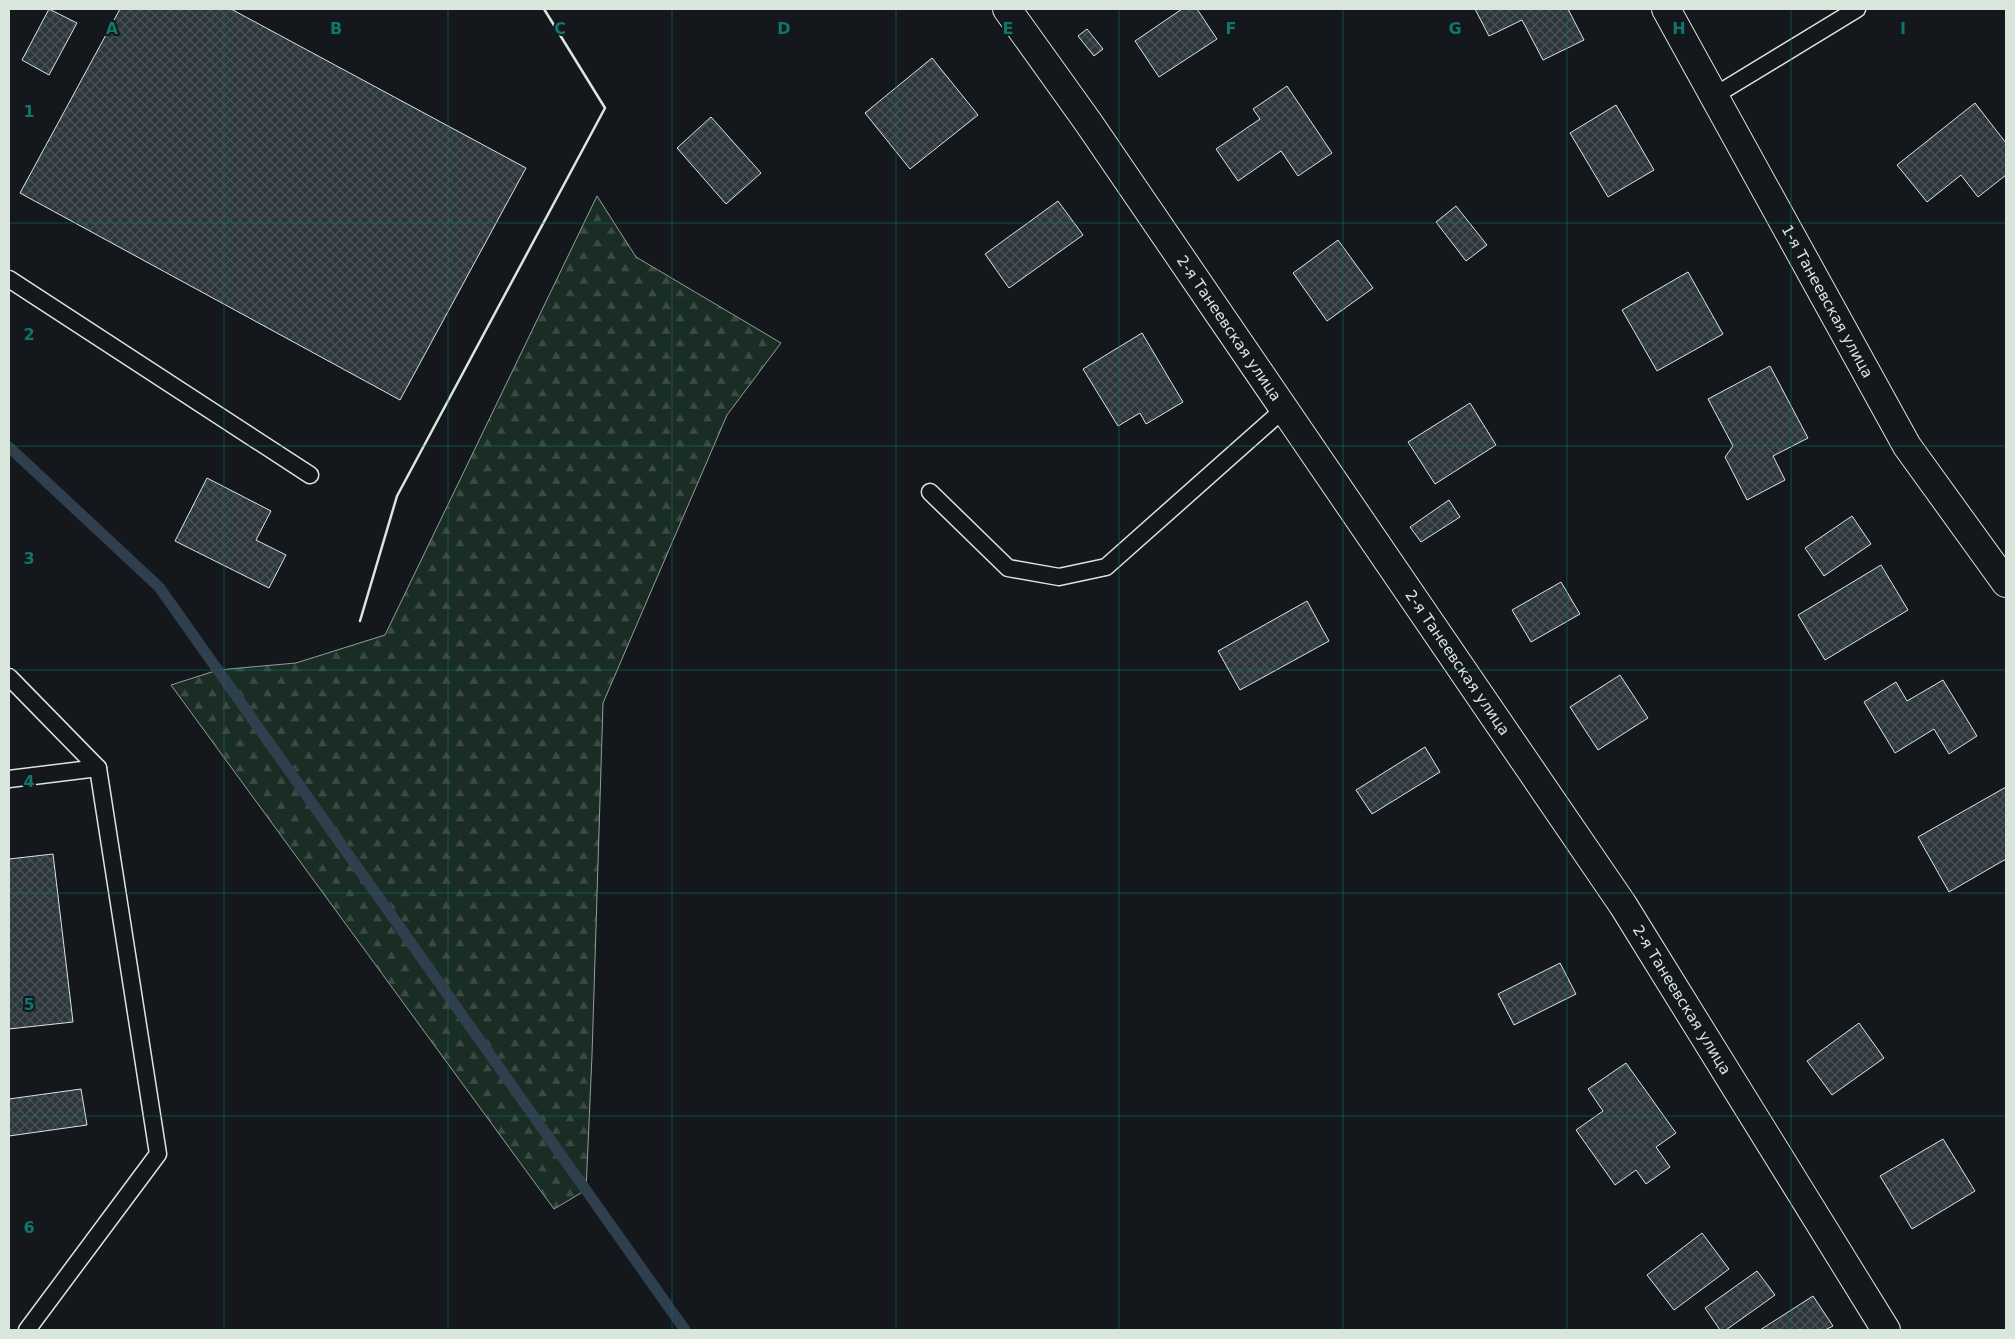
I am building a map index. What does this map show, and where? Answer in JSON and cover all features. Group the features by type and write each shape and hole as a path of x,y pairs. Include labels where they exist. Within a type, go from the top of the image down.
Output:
{"street":[{"name":"2-я Танеевская улица","path":"1007,9 1088,122 1623,906 1886,1330"},
{"name":"1-я Танеевская улица","path":"1666,9 1907,446 2006,584"}],"lane":[{"path":"1714,96 1857,9"},
{"path":"9,279 310,475"},
{"path":"930,492 1008,568 1059,577 1106,567 1284,409"},
{"path":"9,677 98,768 158,1154 27,1330"},
{"path":"9,778 98,768"}],"green space":[{"path":"597,196 636,257 781,343 727,415 603,703 586,1190 554,1209 171,685 218,670 296,663 385,635"}],"building":[{"path":"49,9 77,23 49,75 22,60"},
{"path":"120,9 231,9 526,168 400,400 20,193"},
{"path":"1182,9 1197,9 1217,39 1159,77 1135,41"},
{"path":"1475,9 1568,9 1584,40 1543,60 1522,20 1489,36"},
{"path":"1087,29 1103,49 1094,56 1078,36"},
{"path":"932,58 978,115 910,169 865,113"},
{"path":"1287,86 1332,153 1298,176 1281,151 1238,181 1216,149 1260,119 1253,109"},
{"path":"1975,103 2006,143 2006,175 1978,197 1961,175 1927,202 1897,165"},
{"path":"1616,105 1654,170 1608,197 1570,133"},
{"path":"711,117 761,173 726,204 677,148"},
{"path":"1058,201 1083,235 1009,288 985,254"},
{"path":"1456,206 1487,245 1466,261 1436,222"},
{"path":"1338,240 1373,288 1327,321 1293,273"},
{"path":"1688,272 1723,334 1657,371 1622,310"},
{"path":"1142,333 1183,402 1146,424 1140,413 1118,426 1083,369"},
{"path":"1770,366 1808,438 1773,456 1785,480 1747,500 1725,457 1733,446 1708,399"},
{"path":"1470,403 1496,445 1435,484 1408,442"},
{"path":"207,478 271,511 256,540 286,555 269,588 175,541"},
{"path":"1449,500 1460,517 1421,542 1410,527"},
{"path":"1852,516 1871,544 1824,576 1805,548"},
{"path":"1881,565 1908,610 1825,660 1798,615"},
{"path":"1561,582 1580,614 1531,642 1512,610"},
{"path":"1307,601 1329,641 1240,690 1218,651"},
{"path":"1620,675 1648,718 1598,750 1570,707"},
{"path":"1943,680 1977,736 1949,754 1934,729 1895,753 1864,702 1896,682 1907,701"},
{"path":"1425,747 1440,772 1372,814 1356,790"},
{"path":"2006,787 2006,859 1949,892 1918,837"},
{"path":"53,854 73,1022 9,1029 9,859"},
{"path":"1560,963 1576,994 1514,1025 1498,994"},
{"path":"1859,1023 1884,1058 1832,1095 1807,1061"},
{"path":"1626,1063 1676,1133 1656,1147 1670,1167 1646,1184 1636,1170 1615,1185 1576,1130 1603,1111 1588,1089"},
{"path":"81,1089 87,1125 9,1136 9,1099"},
{"path":"1943,1139 1975,1191 1912,1229 1880,1176"},
{"path":"1702,1233 1729,1269 1674,1310 1647,1275"},
{"path":"1757,1271 1775,1295 1726,1330 1720,1330 1705,1308"},
{"path":"1813,1296 1833,1326 1825,1330 1760,1330"}],"waterway":[{"path":"9,447 159,587 685,1330"}],"wall":[{"path":"360,621 397,496 605,108 544,9"}]}
